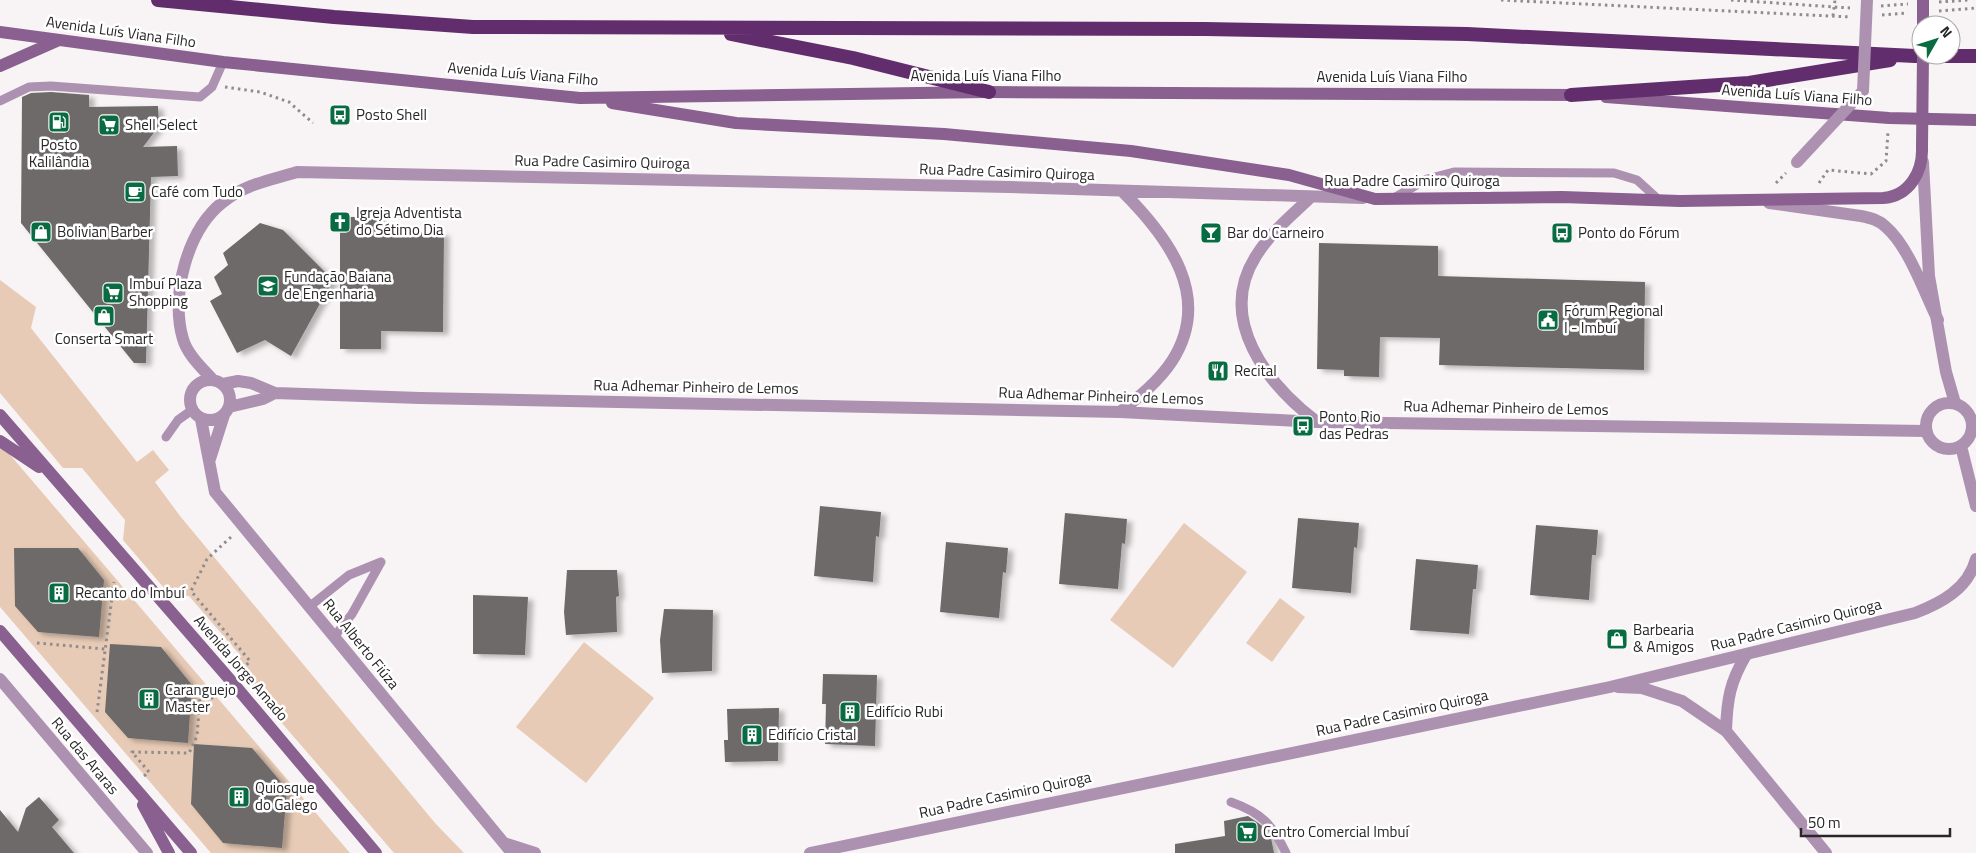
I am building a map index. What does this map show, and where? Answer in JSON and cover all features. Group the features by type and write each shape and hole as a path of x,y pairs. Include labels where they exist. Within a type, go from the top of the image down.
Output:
{"highway":[{"path":"158,0 334,17 473,27 1195,29 1467,34 1911,55"},
{"path":"700,28 853,58 989,92"},
{"path":"1571,95 1749,83 1911,56"},
{"path":"1961,56 1976,56"}],"main road":[{"path":"1923,0 1923,15"},
{"name":"Avenida Luís Viana Filho","path":"0,32 223,62 580,98 989,92 1571,95 1889,118 1976,120"},
{"path":"0,66 60,40"},
{"path":"1751,201 1894,197 1914,179 1923,162 1919,65"},
{"path":"580,98 736,123 944,134 1131,151 1289,175 1376,198"},
{"name":"Rua Padre Casimiro Quiroga","path":"1376,198 1562,197 1751,201"},
{"name":"Avenida Jorge Amado","path":"0,415 232,682 376,853"},
{"path":"0,441 54,476"},
{"path":"0,631 191,853"},
{"path":"133,785 169,853"}],"street":[{"path":"1797,162 1863,91 1867,0"},
{"name":"Rua Padre Casimiro Quiroga","path":"1923,162 1929,276 1946,372 1955,403"},
{"name":"Rua Padre Casimiro Quiroga","path":"218,382 183,340 180,306 182,278 188,251 207,217 223,202 258,182 297,172 999,187 1376,198"},
{"path":"1120,412 1155,382 1171,362 1180,346 1187,327 1189,305 1178,262 1167,243 1123,192"},
{"path":"1311,197 1268,239 1255,256 1246,277 1241,300 1242,324 1252,348 1266,371 1282,392 1317,422"},
{"name":"Rua Padre Casimiro Quiroga","path":"1751,201 1876,220 1887,227 1904,250 1938,320"},
{"name":"Rua Padre Casimiro Quiroga","path":"1941,404 1946,372"},
{"name":"Rua Adhemar Pinheiro de Lemos","path":"218,382 238,381 251,383 275,393 420,398 1120,412 1317,422 1926,431"},
{"path":"200,382 218,382 230,395 226,411 213,420 197,414 189,397 195,386 200,382"},
{"name":"Rua Adhemar Pinheiro de Lemos","path":"226,411 275,393"},
{"path":"1947,449 1961,446 1970,436 1972,422 1967,410 1955,403 1941,404 1929,414 1926,431 1934,443 1947,449 1968,474"},
{"name":"Rua Alberto Fiúza","path":"210,459 226,411"},
{"name":"Rua Alberto Fiúza","path":"197,414 210,459 215,492 512,853"},
{"path":"1961,446 1976,506"},
{"name":"Rua Padre Casimiro Quiroga","path":"810,853 1610,687 1746,655 1932,606 1958,589 1969,576 1976,559"},
{"path":"1726,731 1729,692 1734,676 1746,655"},
{"name":"Rua das Araras","path":"0,680 141,851"},
{"path":"1610,687 1642,688 1668,695 1701,712 1726,731 1826,853"},
{"path":"503,842 535,853"}],"lane":[{"path":"0,101 29,87 51,86 200,97 212,87 223,62"},
{"path":"1394,198 1427,179 1454,172 1614,173 1637,180 1659,200"},
{"path":"166,437 178,420 197,414"},
{"path":"309,607 349,575 381,562 352,614 334,637"},
{"path":"1231,802 1251,809 1262,816 1286,853"}],"path":[{"path":"1501,0 1853,17"},
{"path":"1833,16 1835,0"},
{"path":"1938,11 1976,8"},
{"path":"1872,15 1910,13"},
{"path":"228,88 260,92 289,102 312,123"},
{"path":"1816,186 1828,170 1871,174 1886,161 1889,118"},
{"path":"1776,183 1785,174"},
{"path":"133,785 149,772 132,752 189,753 197,736 201,686 213,699 232,682 250,661 191,591 207,559 243,526"},
{"path":"97,712 114,582"},
{"path":"37,643 105,649"}],"shaded area":[{"path":"0,280 36,307 31,328 137,462 153,450 169,470 155,482 180,516 435,823 464,853 394,853 237,671 240,655 189,596 170,595 123,540 125,520 82,468 63,468 0,393"},
{"path":"0,443 350,853 211,853 0,607"},
{"path":"1184,523 1247,572 1173,668 1110,620"},
{"path":"1280,598 1305,617 1272,662 1246,643"},
{"path":"584,642 654,698 586,783 516,727"}],"building":[{"name":"Imbuí Plaza Shopping","path":"51,92 89,95 89,107 158,106 159,126 143,147 177,146 178,176 151,177 146,363 134,363 21,223 22,97 31,93"},
{"path":"340,217 380,217 380,231 444,233 443,332 381,331 381,349 340,349"},
{"name":"Fundação Baiana de Engenharia","path":"260,223 283,230 333,280 291,356 265,340 237,353 210,301 222,294 214,277 228,265 223,253"},
{"path":"1319,243 1438,246 1438,276 1645,282 1644,370 1439,365 1440,338 1380,337 1379,377 1344,376 1344,370 1317,369"},
{"path":"820,506 881,512 879,537 876,536 873,582 814,576"},
{"path":"1065,513 1127,519 1125,544 1122,543 1118,589 1059,584"},
{"path":"1298,518 1359,523 1357,548 1354,547 1351,593 1292,588"},
{"path":"1536,525 1598,530 1596,555 1592,555 1589,600 1530,595"},
{"path":"946,542 1008,548 1006,573 1003,572 999,618 940,612"},
{"name":"Recanto do Imbuí","path":"14,548 78,548 104,580 99,637 38,632 15,606"},
{"path":"1416,559 1478,565 1476,589 1473,589 1469,634 1410,630"},
{"path":"567,570 617,570 619,596 616,597 617,632 566,635 564,612"},
{"path":"473,595 528,597 525,655 473,654"},
{"path":"664,609 713,610 712,671 662,673 660,640"},
{"name":"Caranguejo Master","path":"110,644 161,647 192,685 188,743 128,738 105,712"},
{"name":"Edifício Rubi","path":"823,674 877,675 875,746 825,744 826,704 822,704"},
{"name":"Edifício Cristal","path":"779,708 778,761 725,762 724,740 728,740 727,709"},
{"name":"Quiosque do Galego","path":"194,744 252,748 287,789 282,848 223,843 191,804"},
{"path":"39,797 59,820 52,827 74,853 0,853 0,810 18,832 26,808"},
{"name":"Centro Comercial Imbuí","path":"1248,816 1261,825 1271,838 1274,853 1175,853 1175,844 1225,836 1224,821"}],"place":[{"name":"Posto Shell","path":"340,115"},
{"name":"Posto Kalilândia","path":"59,122"},
{"name":"Shell Select","path":"109,125"},
{"name":"Café com Tudo","path":"135,192"},
{"name":"Igreja Adventista do Sétimo Dia","path":"340,222"},
{"name":"Bolivian Barber","path":"41,232"},
{"name":"Bar do Carneiro","path":"1211,233"},
{"name":"Ponto do Fórum","path":"1562,233"},
{"name":"Fundação Baiana de Engenharia","path":"268,286"},
{"name":"Imbuí Plaza Shopping","path":"113,293"},
{"name":"Conserta Smart","path":"104,316"},
{"name":"Fórum Regional I - Imbuí","path":"1548,320"},
{"name":"Recital","path":"1218,371"},
{"name":"Ponto Rio das Pedras","path":"1303,426"},
{"name":"Recanto do Imbuí","path":"59,593"},
{"name":"Barbearia & Amigos","path":"1617,639"},
{"name":"Caranguejo Master","path":"149,699"},
{"name":"Edifício Rubi","path":"850,712"},
{"name":"Edifício Cristal","path":"752,735"},
{"name":"Quiosque do Galego","path":"239,797"},
{"name":"Centro Comercial Imbuí","path":"1247,832"}]}
